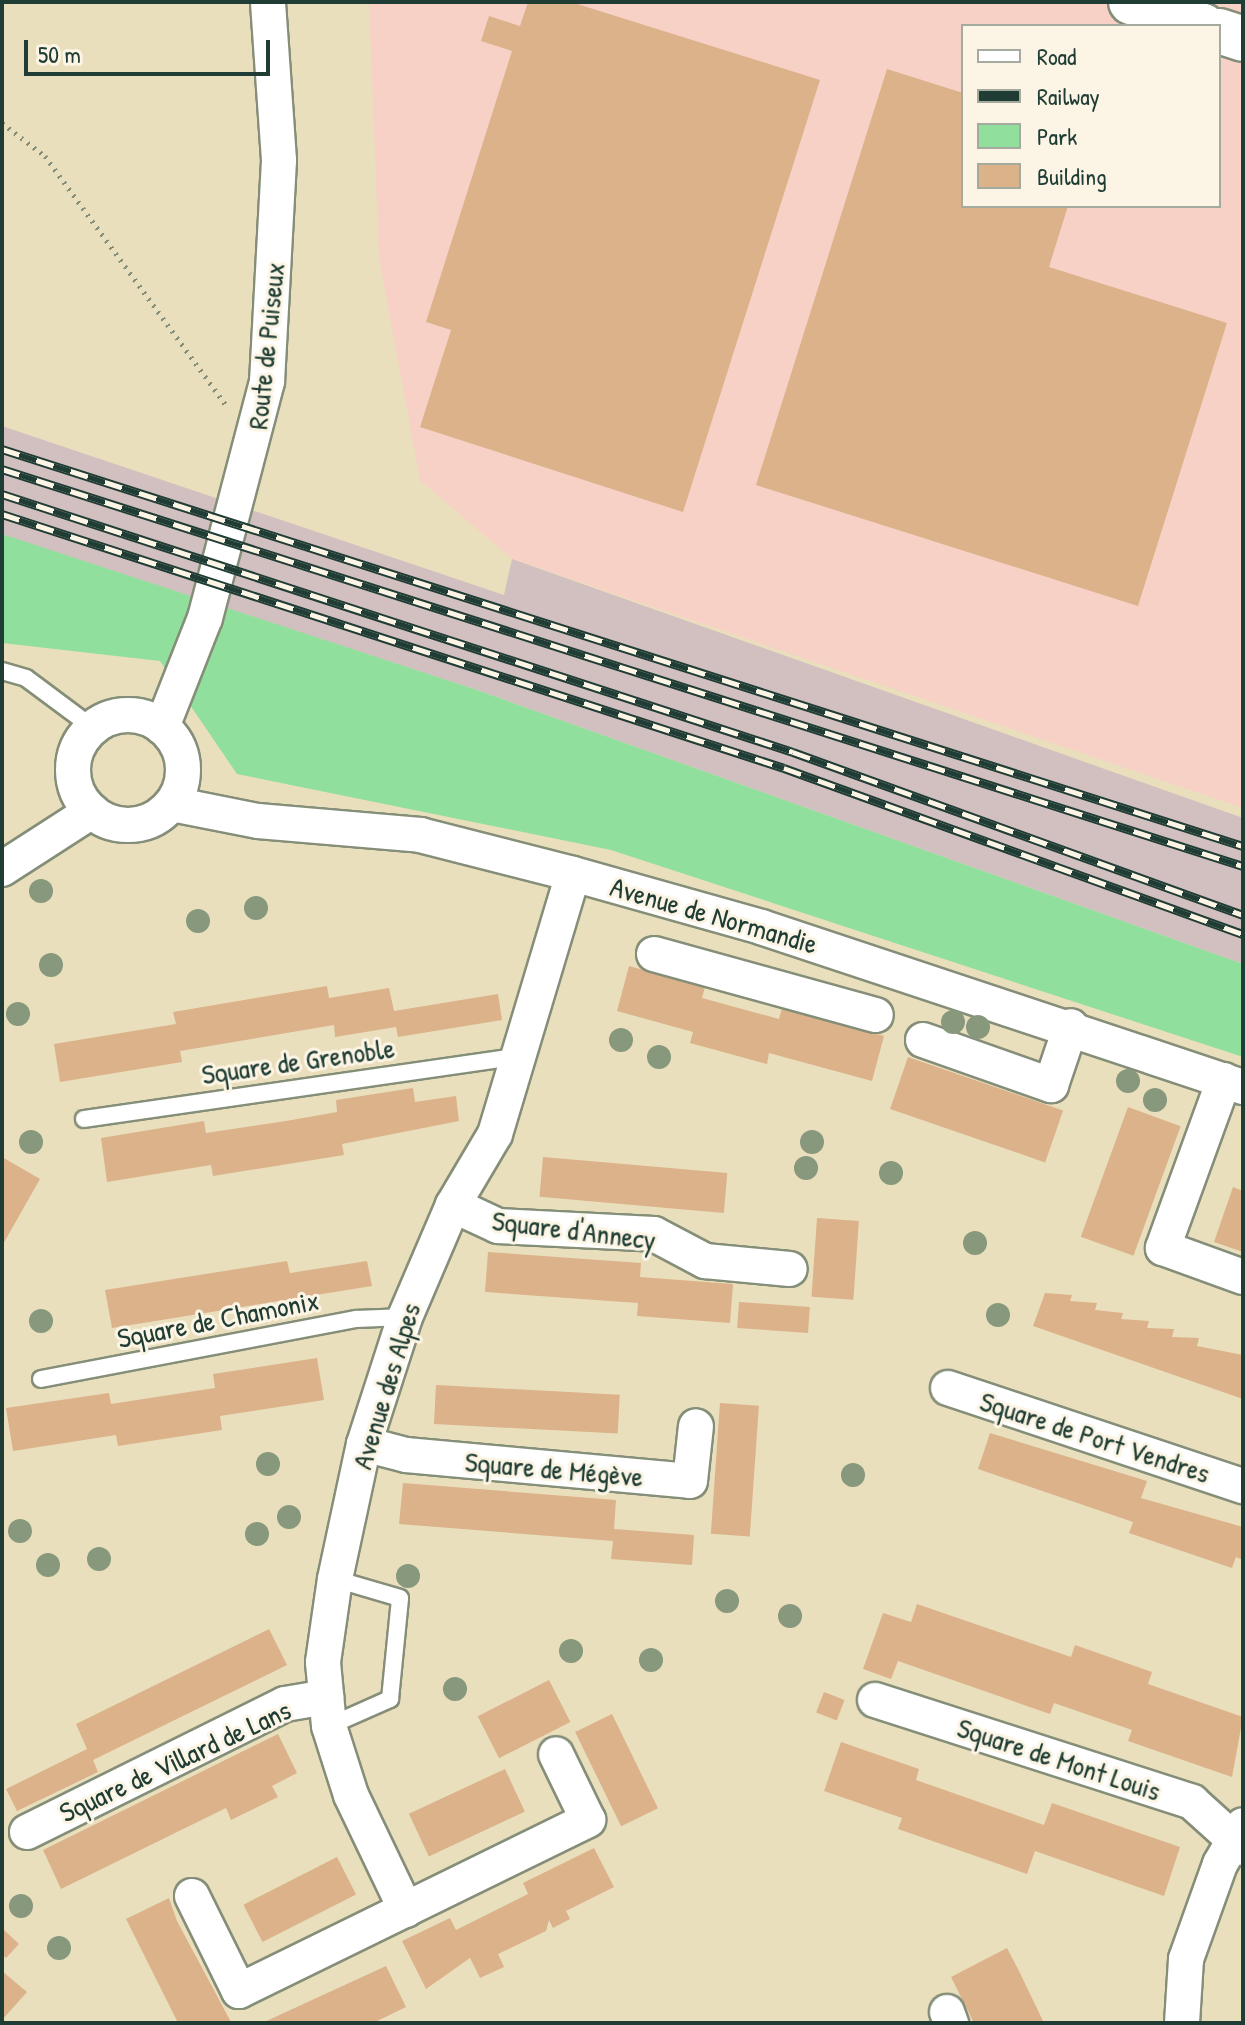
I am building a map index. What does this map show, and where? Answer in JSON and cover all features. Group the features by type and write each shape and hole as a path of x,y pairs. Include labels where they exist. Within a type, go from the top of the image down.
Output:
{"street":[{"name":"Route de Puiseux","path":"253,2 269,47"},
{"name":"Route de Puiseux","path":"162,727 205,618 256,446 268,367 279,160 268,2"},
{"path":"1131,2 1197,24"},
{"path":"1221,32 1243,39"},
{"path":"127,715 162,727 184,772 172,804 142,824 107,821 92,811 74,779 74,760 93,728 127,715"},
{"name":"Avenue de Normandie","path":"172,804 258,821 420,835 573,874 761,927 1071,1026 1233,1084"},
{"path":"2,869 92,811"},
{"name":"Avenue des Alpes","path":"406,1910 351,1795 328,1712 323,1662 335,1579 364,1444 405,1317 453,1205 495,1134 573,874"},
{"path":"745,979 761,927"},
{"path":"654,954 876,1015"},
{"path":"923,1040 1051,1085 1071,1026"},
{"path":"1233,1084 1163,1248 1243,1277"},
{"name":"Square d'Annecy","path":"453,1205 498,1226 654,1234 705,1261 790,1269"},
{"name":"Square de Port Vendres","path":"948,1388 1243,1486"},
{"name":"Square de Mégève","path":"364,1444 406,1455 690,1481 696,1426"},
{"name":"Square de Mont Louis","path":"875,1700 1192,1802 1239,1838"},
{"name":"Square de Villard de Lans","path":"27,1832 285,1704 328,1712"},
{"path":"192,1896 239,1991 588,1820 556,1754"},
{"path":"1182,2023 1186,1959 1239,1838"}],"lane":[{"path":"2,671 26,678 93,728"},
{"name":"Square de Grenoble","path":"84,1119 519,1056"},
{"name":"Square de Chamonix","path":"41,1379 356,1319 405,1317"},
{"path":"328,1712 390,1699 400,1598 335,1579"}],"path":[{"path":"2,123 53,166 256,446"}],"shaded area":[{"path":"369,2 1243,2 1243,808 512,559 420,480 379,258"},
{"path":"2,426 504,595 512,559 1243,818 1243,964 474,689 2,535"}],"green space":[{"path":"2,534 474,689 1243,964 1243,1057 611,850 237,774 160,661 2,643"}],"building":[{"path":"528,2 571,2 820,80 683,512 420,427 451,330 426,322 512,51 481,41 489,16 520,26"},
{"path":"887,69 961,92 961,208 1067,208 1049,267 1227,323 1138,606 756,485"},
{"path":"629,966 705,987 702,998 779,1019 782,1008 884,1036 872,1081 769,1053 767,1064 690,1043 693,1032 617,1011"},
{"path":"327,986 329,998 389,988 394,1011 498,994 502,1020 398,1037 396,1027 335,1037 334,1025 180,1051 182,1062 60,1082 54,1044 176,1024 173,1012"},
{"path":"908,1057 1063,1110 1045,1162 890,1109"},
{"path":"413,1088 415,1102 456,1096 459,1121 342,1144 344,1155 213,1176 211,1165 107,1182 101,1138 204,1121 206,1133 286,1121 337,1112 336,1100"},
{"path":"1128,1107 1181,1126 1133,1256 1081,1237"},
{"path":"2,1157 40,1179 2,1246"},
{"path":"543,1157 727,1173 724,1213 540,1197"},
{"path":"1233,1187 1243,1191 1243,1252 1214,1242"},
{"path":"817,1218 859,1221 853,1300 811,1297"},
{"path":"488,1252 641,1263 640,1277 733,1284 730,1323 637,1316 638,1303 485,1292"},
{"path":"287,1261 290,1273 367,1261 372,1286 112,1328 105,1290"},
{"path":"1045,1293 1072,1295 1070,1301 1097,1303 1095,1310 1123,1313 1121,1319 1149,1321 1147,1328 1174,1329 1172,1337 1199,1338 1197,1346 1243,1355 1243,1399 1033,1326"},
{"path":"739,1302 810,1307 808,1333 737,1328"},
{"path":"317,1358 324,1400 220,1416 222,1430 118,1446 116,1435 13,1451 6,1408 109,1393 111,1404 215,1388 213,1374"},
{"path":"436,1385 620,1395 618,1434 434,1424"},
{"path":"720,1403 759,1406 750,1536 711,1534"},
{"path":"990,1433 1147,1481 1141,1498 1243,1527 1243,1560 1236,1557 1232,1568 1129,1533 1133,1522 978,1469"},
{"path":"403,1483 616,1500 614,1529 694,1535 692,1565 611,1559 613,1541 399,1524"},
{"path":"917,1604 1071,1657 1075,1645 1152,1672 1148,1684 1243,1717 1232,1777 1128,1741 1132,1730 1054,1703 1050,1714 898,1661 891,1679 863,1669 883,1613 911,1622"},
{"path":"269,1629 287,1665 93,1760 98,1772 17,1811 6,1789 87,1749 76,1724"},
{"path":"549,1680 570,1722 499,1758 478,1716"},
{"path":"824,1692 845,1700 837,1720 816,1713"},
{"path":"612,1714 658,1808 621,1826 575,1732"},
{"path":"278,1734 297,1773 272,1786 278,1797 231,1820 226,1808 61,1889 43,1850"},
{"path":"841,1742 919,1769 916,1780 1044,1825 1052,1803 1180,1847 1164,1896 1035,1851 1027,1874 898,1829 902,1818 824,1791"},
{"path":"505,1769 525,1812 429,1856 409,1814"},
{"path":"594,1848 614,1887 566,1911 570,1919 553,1928 549,1920 546,1931 498,1954 504,1967 480,1978 470,1958 426,1989 402,1941 450,1918 456,1930 528,1894 523,1883"},
{"path":"337,1857 356,1894 263,1942 243,1905"},
{"path":"169,1898 177,1921 231,2022 178,2023 126,1919"},
{"path":"4,1930 19,1944 6,1958 2,1955"},
{"path":"1007,1948 1044,2023 974,2023 951,1977"},
{"path":"386,1966 406,2007 373,2023 262,2023"},
{"path":"2,1971 27,1992 2,2020"}],"railway":[{"path":"2,449 1243,846"},
{"path":"2,469 1243,866"},
{"path":"2,494 793,752 1243,915"},
{"path":"2,514 784,768 1243,934"}]}
